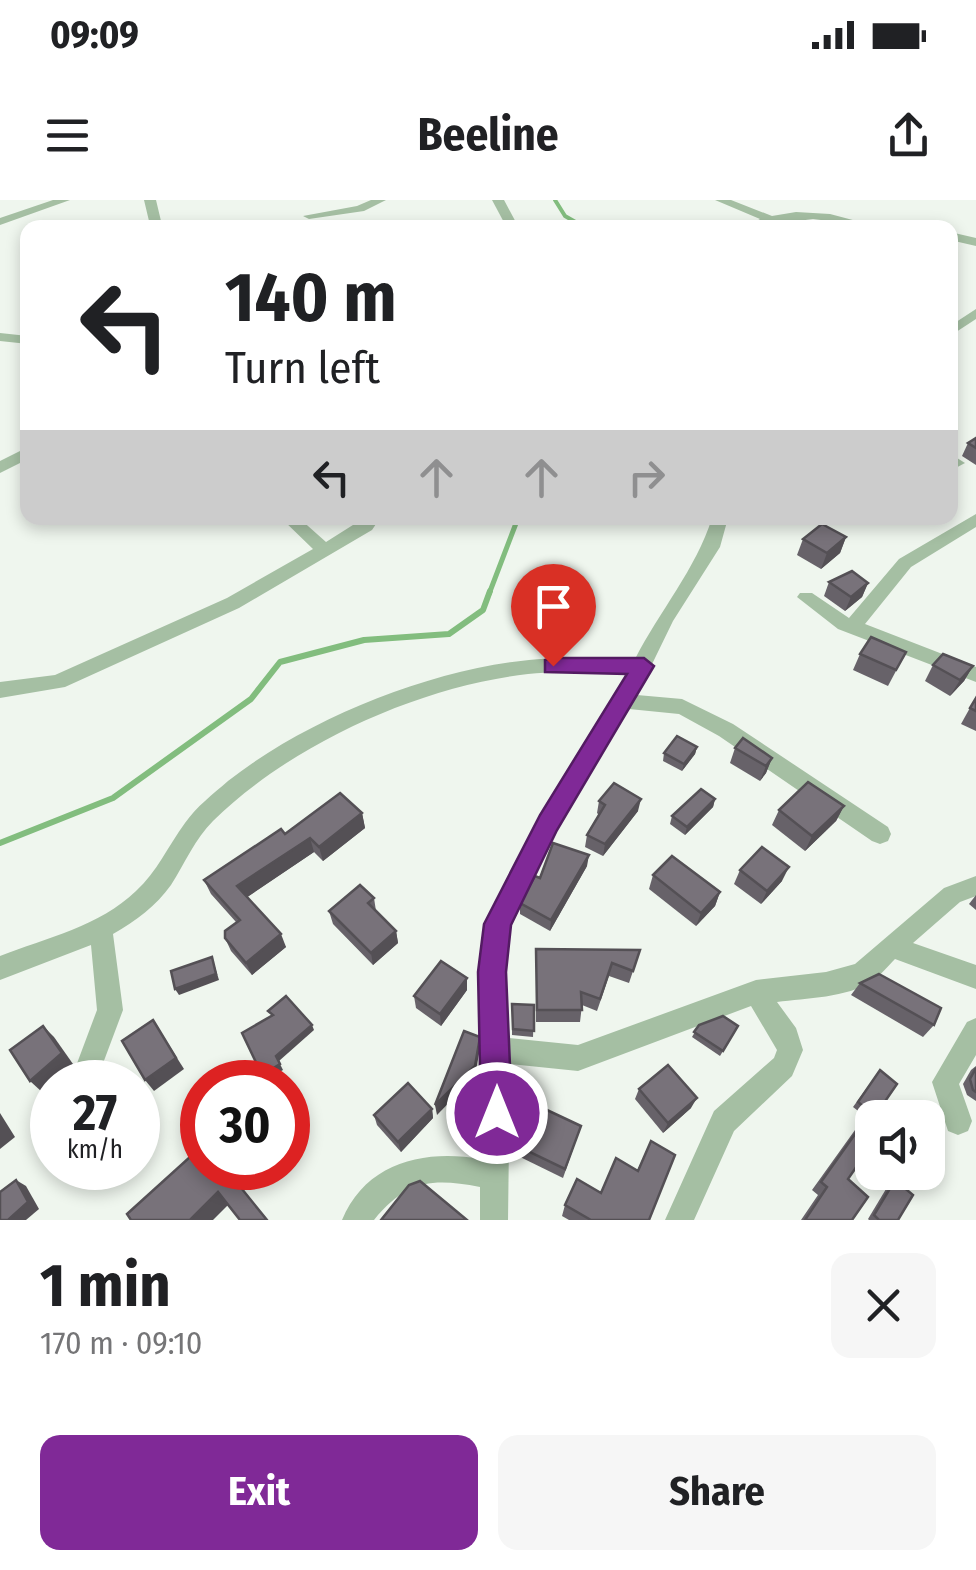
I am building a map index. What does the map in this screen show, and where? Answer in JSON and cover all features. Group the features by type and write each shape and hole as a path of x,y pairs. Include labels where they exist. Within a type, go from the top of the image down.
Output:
{"street":[{"path":"27,200 41,208"},
{"path":"0,222 64,200"},
{"path":"315,220 380,200"},
{"path":"721,200 771,217 796,220"},
{"path":"766,220 771,217"},
{"path":"771,217 776,220"},
{"path":"852,627 905,563 976,519"},
{"path":"297,525 325,550"},
{"path":"0,690 58,682 234,603 367,525"},
{"path":"494,1220 497,1050 492,972 498,924 548,823 644,666 666,619 711,547 718,525"},
{"path":"806,596 852,627 976,675"},
{"path":"0,968 101,931 138,906 160,882 182,844 207,813 296,748 362,715 512,669 644,666"},
{"path":"624,701 682,707 726,730 880,834"},
{"path":"497,1050 578,1058 756,992 862,974 896,948 922,919 952,896 976,886"},
{"path":"91,1060 110,1010 101,931"},
{"path":"896,948 976,977"},
{"path":"678,1220 724,1121 783,1067 790,1050 787,1037 756,992"},
{"path":"958,1121 945,1082 976,1031"},
{"path":"356,1220 370,1202 407,1172 438,1165 497,1176"}],"building":[{"path":"821,525 846,537 827,553 803,539"},
{"path":"852,571 868,583 851,597 829,582"},
{"path":"871,637 906,652 896,670 860,654"},
{"path":"943,654 973,666 960,680 933,665"},
{"path":"677,736 697,747 684,764 664,753"},
{"path":"743,738 772,758 766,766 735,748"},
{"path":"808,782 844,806 812,836 779,810"},
{"path":"614,783 641,799 605,844 587,835 605,805 599,801"},
{"path":"701,789 715,799 687,827 672,816"},
{"path":"340,793 362,813 319,847 310,838 237,886 281,934 246,963 225,938 225,931 240,920 204,880 281,829 285,834"},
{"path":"553,843 589,855 551,920 520,903 535,876 540,878"},
{"path":"762,847 789,867 767,891 740,870"},
{"path":"672,856 720,892 701,913 653,875"},
{"path":"360,885 374,898 368,903 396,931 371,953 329,911"},
{"path":"536,949 640,950 633,971 612,963 600,999 581,992 582,1010 537,1010"},
{"path":"212,957 216,974 175,989 171,971"},
{"path":"441,961 467,978 440,1014 414,996"},
{"path":"879,974 941,1008 934,1025 860,983"},
{"path":"286,996 312,1025 276,1056 278,1060 255,1060 242,1033 273,1015 268,1011"},
{"path":"512,1004 534,1005 534,1031 513,1029"},
{"path":"723,1016 738,1026 723,1051 694,1032 699,1025"},
{"path":"153,1020 176,1058 160,1069 160,1060 133,1060 122,1041"},
{"path":"43,1026 62,1053 54,1060 30,1060 30,1081 10,1050"},
{"path":"464,1031 480,1037 475,1066 435,1105"},
{"path":"668,1065 697,1098 668,1123 639,1089"},
{"path":"976,1068 976,1092 970,1079"},
{"path":"880,1070 897,1084 886,1100 859,1100"},
{"path":"408,1083 432,1109 398,1142 374,1115"},
{"path":"532,1103 581,1126 565,1169 515,1145"},
{"path":"855,1134 855,1169 848,1179 855,1190 868,1197 852,1220 805,1220 827,1187 821,1182"},
{"path":"651,1141 675,1155 649,1220 591,1220 565,1205 577,1179 601,1193 616,1158 638,1171"},
{"path":"180,1167 180,1190 243,1190 267,1220 240,1220 218,1192 190,1220 131,1220 127,1214 154,1190 160,1190 160,1185"},
{"path":"16,1180 28,1202 8,1220 0,1220 0,1192"},
{"path":"420,1181 467,1220 381,1220 409,1185"},
{"path":"889,1190 907,1190 913,1195 898,1220 879,1220 874,1215"}],"waterway":[{"path":"555,200 572,220"},
{"path":"489,594 515,525"},
{"path":"0,843 113,798 251,699 280,662 364,640 449,634 483,610 490,591"}],"route":[{"path":"497,1113 492,972 498,924 548,823 644,666 553,666"}]}
